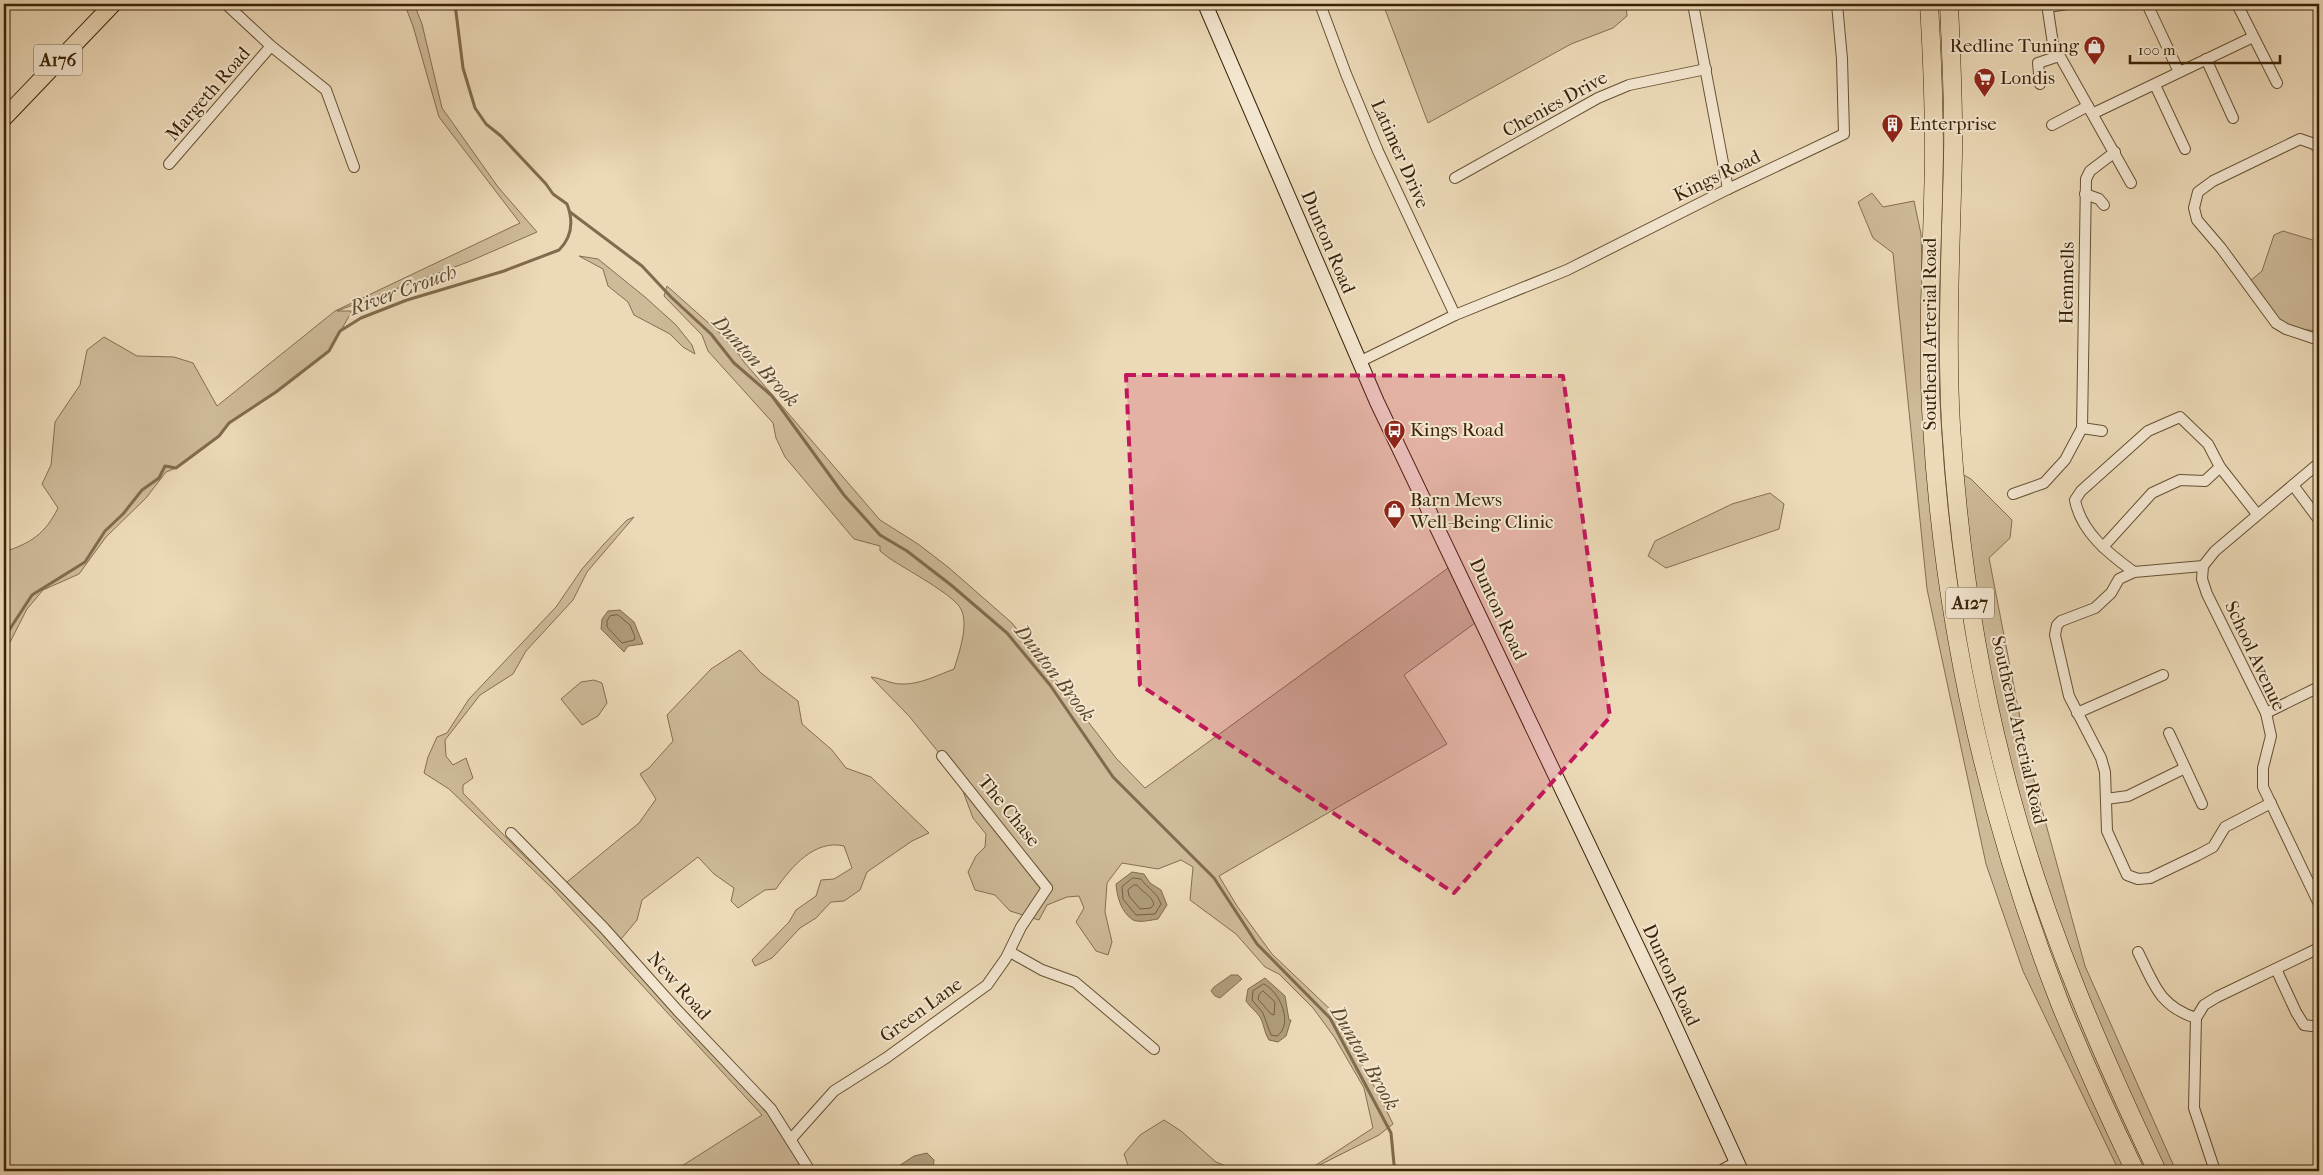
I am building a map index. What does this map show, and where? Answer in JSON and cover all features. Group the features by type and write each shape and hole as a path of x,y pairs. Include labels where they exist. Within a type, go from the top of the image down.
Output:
{"highway":[{"name":"Southend Arterial Road","path":"1929,4 1934,76 1929,327 1932,423 1945,570 1957,641 1984,770 2027,913 2062,1007 2135,1171"},
{"name":"Southend Arterial Road","path":"1949,4 1953,131 1948,328 1951,424 1963,550 1976,640 2002,762 2045,906 2081,1002 2157,1171"}],"main road":[{"name":"A176","path":"4,118 113,4"}],"street":[{"path":"226,4 271,46 326,90 354,167"},
{"name":"Dunton Road","path":"1205,4 1359,362 1667,1008 1739,1168"},
{"name":"Latimer Drive","path":"1320,4 1346,74 1378,151 1454,315"},
{"path":"1693,4 1728,189"},
{"name":"Kings Road","path":"1359,362 1454,315 1567,270 1728,189 1844,134 1842,59 1837,4"},
{"path":"2066,4 2048,5 2053,44 2131,183"},
{"path":"2147,4 2179,72"},
{"path":"2237,4 2276,84"},
{"path":"2052,125 2155,85 2253,36"},
{"name":"Margeth Road","path":"169,164 271,46"},
{"path":"2040,84 2038,63 2059,56"},
{"path":"2206,60 2233,118"},
{"name":"Chenies Drive","path":"1455,178 1598,98 1629,84 1706,69"},
{"path":"2155,85 2185,149"},
{"path":"2319,149 2314,144 2300,139 2256,159 2213,180 2198,192 2194,208 2197,220 2221,248 2276,323 2286,329 2319,340"},
{"name":"Hemmells","path":"2013,494 2044,483 2065,460 2082,428 2086,179 2090,171 2115,152"},
{"path":"2085,194 2099,199 2104,205"},
{"path":"2134,572 2103,547 2077,514 2075,500 2080,491 2148,431 2180,417 2208,444 2220,467 2257,514"},
{"path":"2082,428 2102,431"},
{"path":"2271,803 2225,827 2213,847 2150,878 2138,879 2127,875 2107,831 2105,772 2101,758 2069,696 2061,668 2055,635 2057,625 2061,621 2095,608 2111,593 2119,579 2134,572 2203,566 2208,558 2257,514 2319,463"},
{"path":"2103,547 2152,493 2180,480 2205,481 2220,467"},
{"path":"2293,485 2319,520"},
{"name":"School Avenue","path":"2203,566 2202,579 2207,594 2266,713 2271,736 2263,768 2263,787 2319,904"},
{"path":"2077,713 2163,675"},
{"path":"2266,713 2319,687"},
{"path":"2169,733 2202,804"},
{"name":"The Chase","path":"942,756 1047,888"},
{"path":"2106,799 2128,796 2185,768"},
{"name":"New Road","path":"511,833 604,928 678,1011 771,1109 810,1171"},
{"name":"Green Lane","path":"791,1140 834,1091 886,1058 987,984 1010,952 1021,927 1047,888"},
{"path":"2215,1171 2194,1108 2196,1018 2204,1005 2217,996 2319,948"},
{"path":"1010,952 1042,970 1075,982 1154,1050"},
{"path":"2138,952 2164,1002 2180,1013 2196,1018"},
{"path":"2276,969 2304,1025 2319,1027"},
{"path":"1724,1171 1739,1168"}],"highlighted area":[{"path":"1126,375 1563,376 1610,717 1454,893 1140,685"}],"shaded area":[{"path":"400,4 414,4 422,24 442,108 498,187 537,232 468,262 337,311 352,311 329,351 276,392 229,423 219,436 176,468 166,472 146,498 106,537 79,574 43,590 27,609 4,654 4,552 30,541 48,525 58,508 42,484 51,465 55,422 80,385 87,350 104,337 137,356 174,357 193,363 217,406 335,311 520,223 439,117 413,26 406,8"},
{"path":"1383,4 1626,4 1627,16 1613,28 1571,44 1428,123"},
{"path":"1872,193 1883,207 1914,201 1921,234 1928,455 1971,479 2012,520 2010,538 1989,558 2028,759 2085,966 2176,1171 2119,1171 2023,971 1986,864 1927,589 1893,253 1873,238 1858,202"},
{"path":"2283,231 2319,242 2319,332 2283,323 2267,306 2250,281 2262,271 2274,235"},
{"path":"579,256 598,259 645,297 676,325 692,345 695,354 683,347 670,334 634,315 628,302 608,286 603,269"},
{"path":"667,286 731,343 744,362 880,520 918,544 948,567 1012,623 1116,758 1145,788 1455,563 1482,618 1404,675 1447,744 1219,876 1237,906 1272,954 1334,1013 1393,1124 1379,1135 1308,1171 1301,1171 1316,1165 1373,1128 1364,1088 1335,1038 1313,1008 1279,974 1265,967 1236,934 1190,900 1193,867 1181,860 1158,869 1122,863 1107,883 1105,912 1112,942 1108,955 1096,951 1076,922 1084,908 1079,896 1067,897 1047,905 1039,920 1010,911 995,895 975,890 968,872 976,856 985,847 986,834 973,818 957,775 909,716 871,677 894,683 908,684 954,669 964,631 961,609 949,596 880,551 880,546 854,539 785,457 776,438 773,423 708,351 702,335 664,296"},
{"path":"1770,493 1784,504 1779,529 1666,568 1648,556 1655,541 1732,504"},
{"path":"634,517 587,572 573,600 526,651 513,674 480,695 445,740 446,756 453,765 466,758 473,778 463,785 463,793 526,858 562,886 639,823 656,799 640,774 649,768 673,741 667,715 711,669 740,650 761,673 798,701 802,724 832,750 846,768 871,777 929,833 912,841 867,872 860,890 844,901 831,902 816,918 800,928 772,958 755,966 752,960 789,922 796,910 816,896 821,880 834,879 852,868 844,846 833,845 814,851 796,864 776,889 765,890 738,908 731,901 734,888 714,874 698,857 642,900 637,920 621,939 614,938 771,1109 810,1171 674,1171 762,1115 553,889 449,789 424,773 428,757 437,737 447,733 469,699 556,607 582,569 604,544 627,520"},
{"path":"594,680 602,683 607,703 598,716 582,725 561,699 581,682"},
{"path":"1164,1120 1181,1131 1216,1162 1238,1171 1130,1171 1124,1154 1140,1135"}],"water":[{"path":"620,610 634,622 643,644 628,646 624,652 601,629 602,619 608,611"},
{"path":"1132,872 1144,874 1150,883 1161,890 1167,905 1158,919 1136,921 1125,913 1119,899 1116,884"},
{"path":"1231,975 1238,975 1242,979 1220,998 1215,996 1211,991 1214,987"},
{"path":"1265,978 1285,996 1289,1020 1291,1020 1286,1036 1278,1042 1269,1040 1260,1017 1246,1001 1248,989"},
{"path":"927,1153 934,1160 933,1171 891,1171 914,1156"}],"waterway":[{"name":"River Crouch","path":"4,638 32,595 85,562 105,531 123,514 142,490 159,478 165,466 176,468 219,436 229,423 276,392 329,351 340,331 361,318 407,300 504,271 559,250 567,240 571,223 567,204 553,194 501,136 486,124 475,108 463,68 455,4"},
{"name":"Dunton Brook","path":"570,212 642,266 671,297 711,334 734,363 772,396 844,495 880,535 907,551 951,585 1007,633 1050,685 1113,777 1214,878 1257,944 1330,1018 1391,1133 1394,1164 1397,1171"}],"place":[{"name":"Redline Tuning","path":"2095,65"},
{"name":"Londis","path":"1984,97"},
{"name":"Enterprise","path":"1893,143"},
{"name":"Kings Road","path":"1394,449"},
{"name":"Barn Mews Well-Being Clinic","path":"1394,530"}]}
